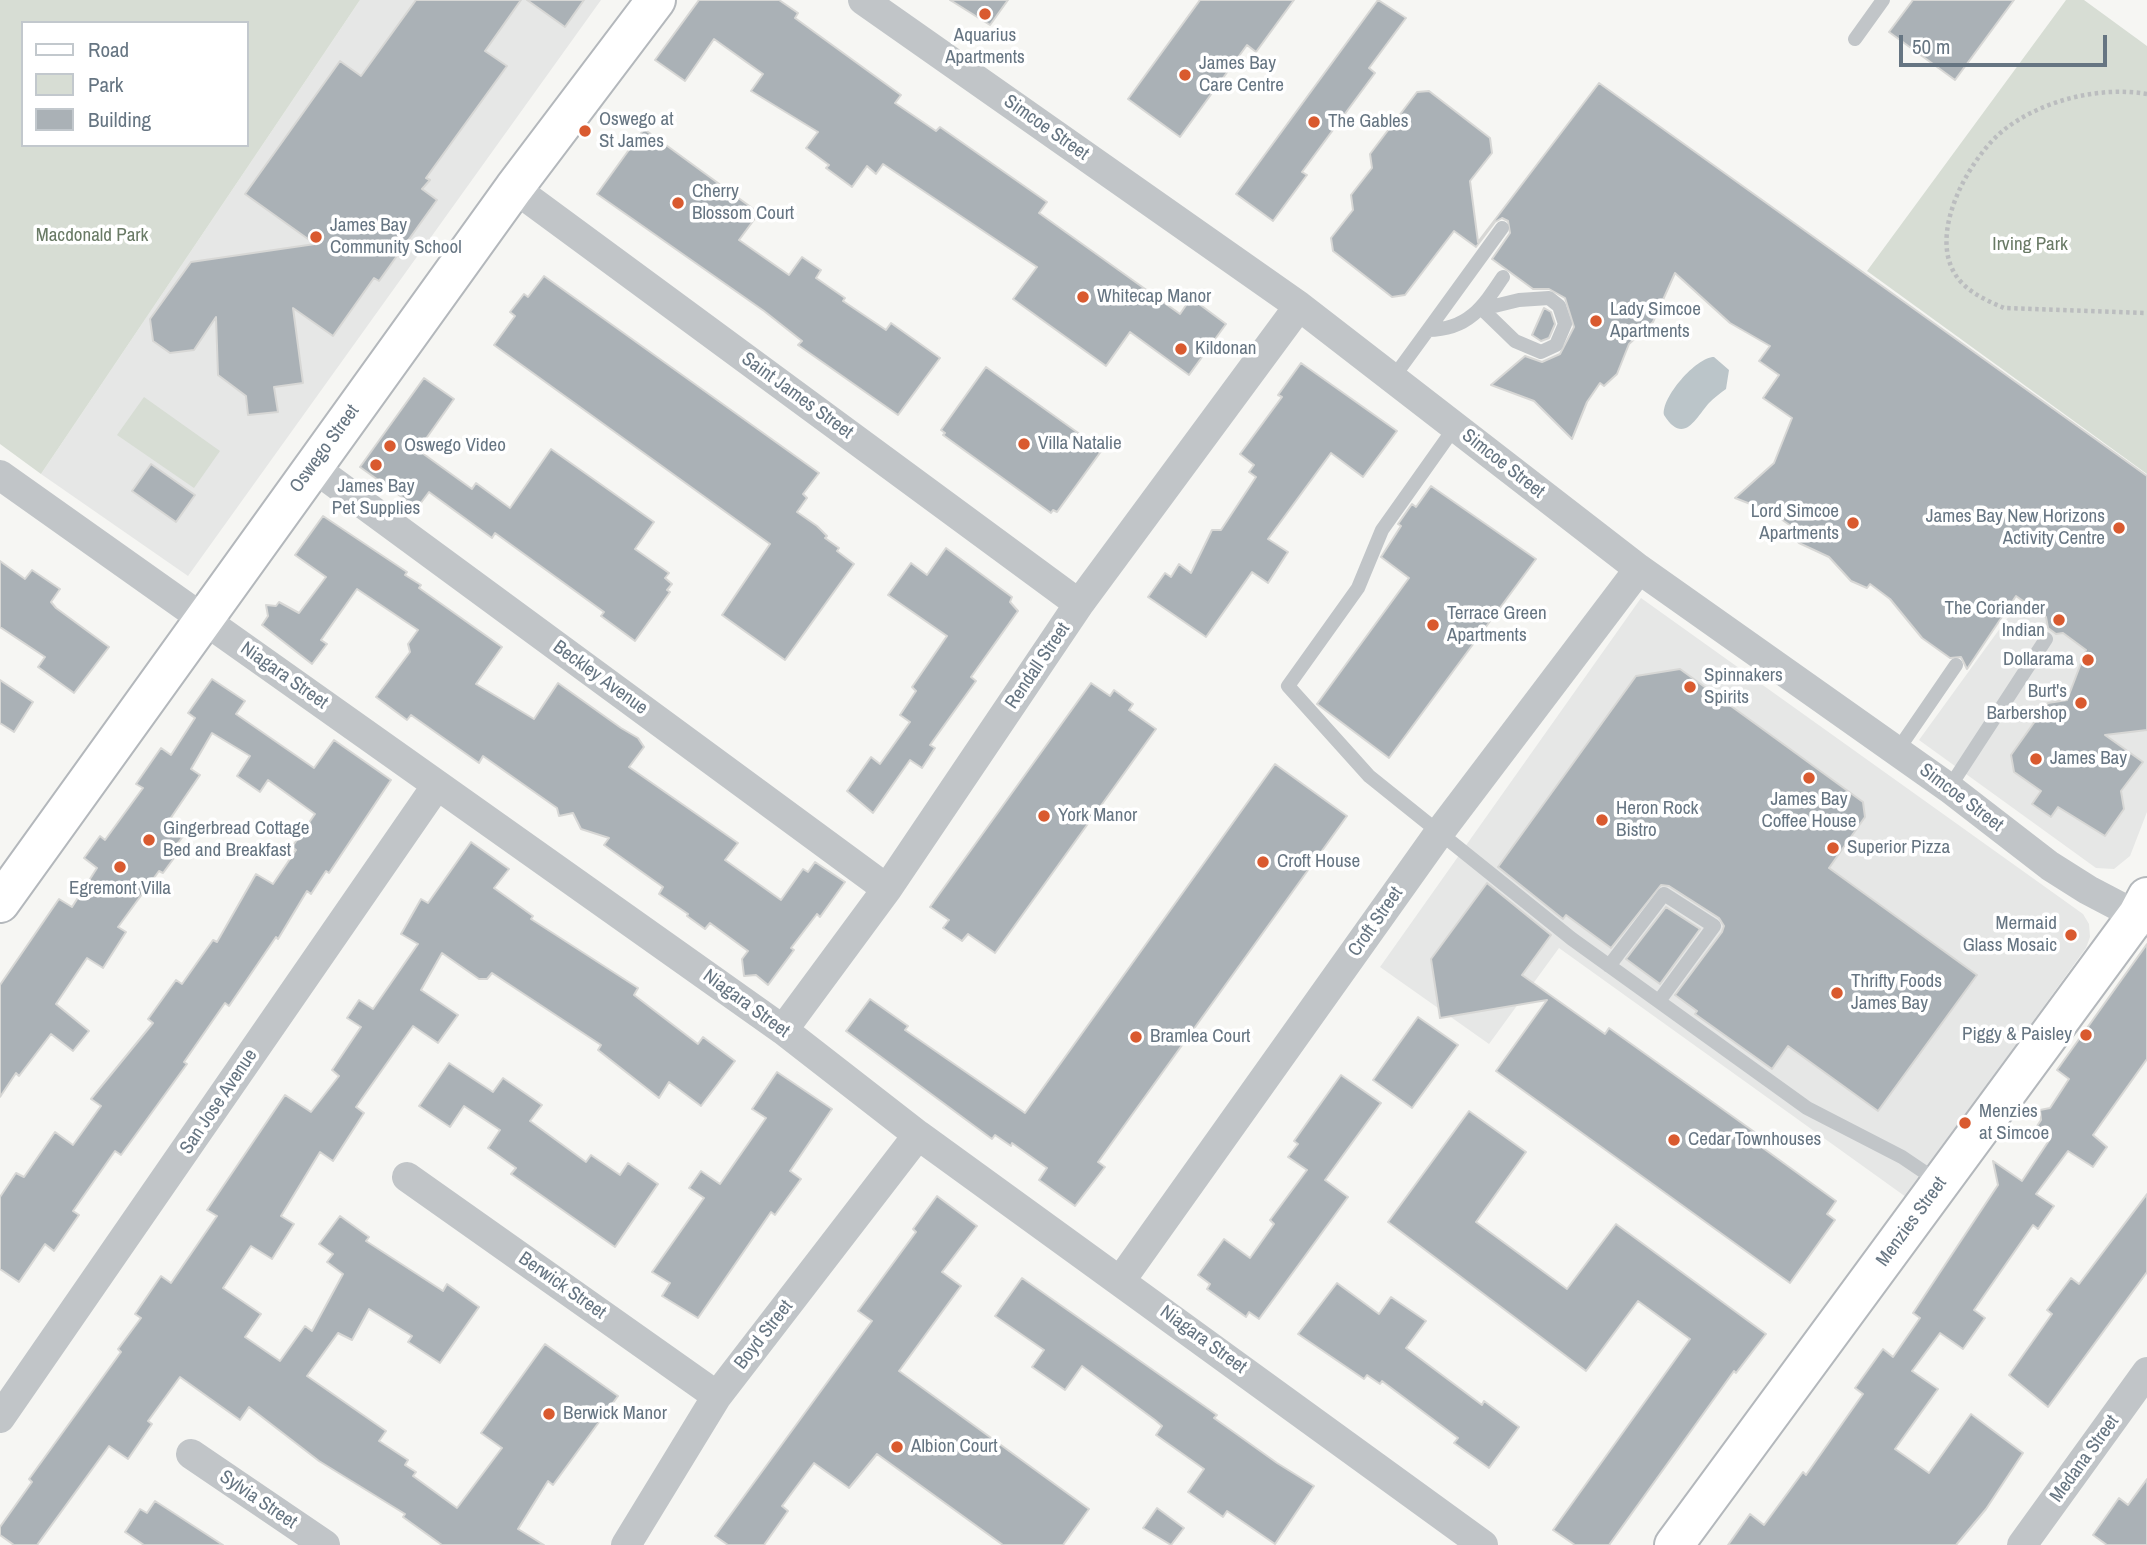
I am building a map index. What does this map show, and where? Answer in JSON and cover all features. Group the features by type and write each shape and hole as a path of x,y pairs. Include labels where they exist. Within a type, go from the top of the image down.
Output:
{"street":[{"name":"Oswego Street","path":"0,903 514,188 656,0"},
{"name":"Simcoe Street","path":"863,0 1299,306 1639,569 1949,788 2050,866 2088,890 2145,911"},
{"name":"Saint James Street","path":"514,188 1079,604"},
{"name":"Rendall Street","path":"783,1030 887,888 1079,604 1299,306"},
{"name":"Beckley Avenue","path":"313,467 887,888"},
{"name":"Niagara Street","path":"0,475 783,1030 918,1135 1483,1545"},
{"name":"Croft Street","path":"1121,1280 1439,833 1639,569"},
{"name":"San Jose Avenue","path":"0,1418 437,785"},
{"name":"Menzies Street","path":"1674,1545 1940,1183 2145,911"},
{"name":"Boyd Street","path":"633,1543 717,1396 918,1135"},
{"name":"Berwick Street","path":"407,1177 717,1396"},
{"name":"Medana Street","path":"2022,1545 2147,1372"},
{"name":"Sylvia Street","path":"191,1454 324,1545"}],"lane":[{"path":"1854,39 1883,0"},
{"path":"1392,378 1502,228"},
{"path":"1482,309 1503,277"},
{"path":"1428,330 1449,330 1482,309 1519,300 1549,299 1559,306 1565,324 1556,345 1541,352 1515,341 1482,309"},
{"path":"1455,427 1382,530 1358,588 1288,686 1369,776 1609,965 1807,1108 1902,1157 1940,1183"},
{"path":"1949,788 2046,639"},
{"path":"1896,751 1956,665"},
{"path":"1609,965 1664,894 1714,926 1659,1001"}],"path":[{"path":"2147,94 2099,93 2061,101 2028,114 2004,130 1982,151 1962,181 1951,208 1947,244 1951,264 1961,283 1986,301 2004,308 2147,313"}],"shaded area":[{"name":"James Bay Community School","path":"360,0 601,0 188,576 41,474"},
{"path":"1714,357 1729,370 1726,389 1709,403 1690,426 1684,429 1671,424 1664,415 1674,389 1689,371"},
{"path":"2122,460 2147,478 2147,812 2130,856 2114,869 2096,868 1919,740"},
{"path":"1641,598 2083,914 2089,924 2090,937 2086,948 1906,1197 1559,948 1489,1044 1380,967"}],"green space":[{"name":"Macdonald Park","path":"0,0 360,0 41,474 0,444"},
{"name":"Irving Park","path":"2066,0 2084,0 2147,46 2147,474 1867,271"},
{"path":"144,397 220,451 194,488 117,435"}],"building":[{"path":"416,0 521,0 485,51 507,66 426,178 430,180 422,189 437,200 379,281 374,278 333,336 293,308 303,383 274,387 278,412 248,415 246,396 218,375 216,317 194,350 170,353 153,341 150,319 191,262 315,244 245,194 340,61 361,76"},
{"path":"527,0 584,0 565,27"},
{"path":"699,0 779,0 798,13 795,18 901,95 895,103 936,131 940,127 1047,202 1039,213 1180,314 1191,298 1226,324 1189,375 1130,332 1106,366 1013,299 1037,267 883,164 876,174 867,166 852,187 826,168 829,165 806,148 818,132 751,91 763,74 714,39 685,81 655,60"},
{"name":"Aquarius Apartments","path":"950,0 1008,0 990,25"},
{"name":"James Bay Care Centre","path":"1200,0 1294,0 1256,52 1247,45 1180,137 1128,99"},
{"name":"The Gables","path":"1378,0 1406,18 1369,68 1375,73 1302,172 1307,175 1273,221 1236,194"},
{"path":"1913,0 2014,0 1955,80 1889,32"},
{"path":"1599,83 2147,476 2147,730 2105,735 2143,762 2121,791 2124,809 2105,836 2058,807 2051,817 2032,804 2041,791 2014,772 2011,755 2048,703 2067,700 2086,650 2063,633 2056,634 2048,628 2046,617 2016,596 1967,669 1961,657 1950,658 1922,638 1890,599 1870,584 1867,588 1851,581 1829,557 1799,543 1787,531 1791,526 1771,512 1735,498 1774,463 1792,418 1763,398 1779,375 1759,361 1770,346 1730,323 1675,273 1653,322 1629,344 1617,374 1604,386 1600,383 1587,402 1572,439 1534,401 1491,385 1525,356 1542,362 1560,354 1574,327 1565,298 1549,289 1533,289 1492,259 1510,233 1508,221 1502,218 1495,222 1476,247 1454,231 1405,295 1392,297 1333,251 1331,238 1353,210 1351,195 1372,168 1370,154 1417,92 1429,91 1490,138 1492,153 1470,181 1478,242"},
{"path":"644,129 759,213 739,240 789,275 802,257 821,270 816,278 845,298 843,301 886,330 891,323 940,358 898,415 798,345 802,341 764,311 597,194"},
{"path":"544,276 819,473 803,494 807,498 797,512 817,526 827,536 825,538 839,548 837,551 854,564 785,660 722,615 770,544 494,345 515,316 510,312 524,294 528,297"},
{"path":"1544,308 1551,312 1555,324 1549,338 1541,341 1532,335"},
{"path":"1301,363 1397,431 1363,477 1331,453 1268,539 1288,552 1268,583 1252,572 1206,637 1148,597 1165,573 1171,577 1179,564 1191,573 1212,530 1221,530 1256,477 1249,472 1254,465 1240,454 1282,397 1278,395"},
{"name":"Villa Natalie","path":"986,367 1102,450 1057,512 1053,510 1051,513 943,435 945,433 941,430"},
{"path":"424,378 454,399 418,450 472,489 476,483 510,508 551,449 654,522 635,549 669,573 665,578 672,584 667,590 670,592 635,641 601,616 604,612 495,533 492,538 429,492 417,508 360,467"},
{"path":"151,464 195,495 176,522 132,491"},
{"name":"Terrace Green Apartments","path":"1431,486 1536,559 1389,758 1317,704 1409,578 1381,557 1412,504 1416,507"},
{"path":"323,516 407,572 405,575 421,585 419,588 502,647 476,684 534,719 558,683 638,738 644,747 629,767 738,843 725,860 781,900 803,869 808,872 815,862 845,882 820,917 817,914 791,948 794,950 768,985 756,975 744,976 742,959 748,951 710,923 705,929 659,894 663,887 604,845 609,838 581,829 573,813 559,816 557,808 483,756 479,763 411,715 407,720 376,697 410,652 408,644 418,630 357,589 321,640 327,644 312,664 262,625 268,616 266,605 276,606 279,602 299,613 326,577 295,555"},
{"path":"946,548 1012,597 1010,602 1018,611 971,677 976,681 930,745 935,748 922,768 910,760 873,813 847,791 871,757 880,764 910,722 900,715 916,691 912,687 947,636 888,595 911,563 927,575"},
{"path":"0,561 25,579 32,570 60,589 51,602 56,608 109,647 74,693 38,667 45,657 0,627"},
{"path":"1680,669 1863,802 1865,817 1829,868 1977,975 1878,1111 1788,1046 1772,1069 1695,1014 1697,1011 1675,995 1722,932 1724,926 1719,918 1669,886 1661,885 1611,948 1566,915 1563,919 1498,867 1636,676"},
{"path":"212,679 245,701 236,714 314,768 334,740 391,780 329,873 326,871 311,894 307,891 278,939 276,937 229,1006 225,1003 184,1062 187,1064 121,1155 115,1151 73,1211 79,1215 54,1251 45,1244 19,1282 0,1269 0,1197 16,1173 24,1177 55,1132 73,1145 101,1106 91,1099 153,1023 148,1019 176,980 182,984 213,940 217,942 256,874 273,884 296,850 292,847 315,814 268,780 260,792 237,776 250,756 212,733 191,769 200,775 170,819 187,831 175,847 180,850 163,873 159,871 118,927 126,932 103,968 87,958 56,1004 89,1031 73,1051 51,1034 19,1076 16,1073 0,1097 0,985 59,899 72,907 97,868 84,858 100,836 105,840 143,788 136,784 161,748 171,755 195,718 188,713"},
{"path":"0,680 33,702 14,732 0,723"},
{"name":"York Manor","path":"1091,683 1110,696 1114,690 1133,704 1129,710 1156,729 995,953 968,934 962,941 943,928 949,920 930,907"},
{"path":"1275,764 1347,816 1098,1162 1105,1167 1075,1206 1039,1180 1047,1168 1012,1143 1011,1146 995,1135 992,1139 846,1031 870,999 908,1026 905,1030 1025,1113"},
{"path":"471,842 509,869 494,888 533,916 531,919 638,988 634,995 698,1044 703,1037 735,1061 701,1106 669,1082 659,1098 598,1050 601,1045 492,973 487,979 479,979 442,953 421,990 458,1015 438,1043 413,1026 356,1107 364,1113 333,1161 320,1152 281,1216 294,1224 272,1259 251,1246 223,1288 261,1314 245,1337 280,1361 305,1326 312,1331 343,1274 327,1262 333,1254 319,1244 340,1216 369,1237 366,1241 443,1291 447,1284 479,1307 440,1363 408,1342 412,1336 369,1309 352,1340 338,1333 307,1376 386,1431 379,1441 408,1460 405,1465 416,1472 413,1476 457,1508 502,1448 481,1433 545,1344 618,1396 553,1485 548,1481 518,1529 544,1545 442,1545 403,1517 405,1514 319,1461 249,1407 240,1420 180,1377 148,1421 152,1424 128,1459 109,1446 37,1545 14,1545 0,1535 0,1527 32,1482 29,1479 121,1352 118,1349 141,1318 135,1314 161,1276 171,1283 217,1216 207,1210 285,1095 311,1112 339,1076 332,1070 361,1027 347,1018 359,1000 373,1009 418,944 401,934 421,899 428,903"},
{"name":"Cedar Townhouses","path":"1487,883 1551,935 1522,975 1605,1034 1609,1028 1760,1136 1756,1143 1836,1201 1827,1214 1835,1220 1790,1283 1496,1071 1547,1000 1440,1018 1431,959"},
{"path":"1666,907 1700,929 1660,984 1626,959"},
{"path":"2147,944 2147,1059 2093,1135 2107,1147 2093,1167 2068,1151 2036,1194 2054,1206 2038,1229 2033,1225 1974,1310 1985,1318 1963,1349 1940,1333 1912,1371 1938,1389 1895,1449 1929,1473 1971,1414 2023,1453 1986,1509 1956,1545 1728,1545 1750,1514 1764,1525 1803,1472 1806,1475 1863,1394 1855,1388 1883,1349 1893,1357 1920,1318 1913,1313 1998,1185 1993,1161 2022,1181 2050,1139 2035,1129 2041,1120 2040,1110 2050,1108 2069,1079 2057,1070"},
{"path":"1418,1017 1458,1045 1412,1108 1373,1080"},
{"path":"449,1063 493,1092 503,1078 542,1105 530,1121 586,1162 591,1155 620,1175 628,1163 658,1184 615,1247 511,1174 516,1168 488,1148 500,1130 464,1106 450,1127 419,1106"},
{"path":"777,1072 832,1109 790,1171 801,1179 775,1215 771,1212 698,1318 662,1296 670,1283 652,1272 704,1198 689,1188 701,1171 720,1184 766,1118 752,1109"},
{"path":"1341,1075 1381,1103 1325,1180 1348,1197 1259,1319 1249,1312 1246,1317 1207,1289 1210,1284 1198,1275 1224,1239 1250,1258 1274,1224 1270,1220 1307,1170 1288,1157 1298,1144 1294,1141"},
{"path":"1469,1111 1526,1152 1476,1222 1567,1289 1616,1224 1766,1334 1736,1373 1734,1371 1609,1545 1575,1545 1553,1530 1690,1339 1638,1301 1586,1371 1388,1222"},
{"path":"2147,1194 2147,1272 2048,1407 2009,1375 2052,1314 2047,1310 2071,1278 2079,1284"},
{"name":"Albion Court","path":"937,1196 977,1226 942,1272 961,1286 899,1371 1089,1509 1063,1545 1003,1545 877,1454 849,1488 814,1463 782,1506 788,1511 764,1545 728,1545 715,1536 872,1321 858,1311 916,1232 913,1229"},
{"path":"1022,1278 1217,1415 1214,1418 1277,1463 1314,1486 1275,1544 1227,1511 1223,1517 1188,1492 1204,1469 1156,1435 1162,1426 1155,1420 1082,1366 1065,1390 1032,1367 1044,1350 995,1316"},
{"path":"1337,1283 1379,1314 1391,1297 1426,1321 1406,1348 1482,1405 1484,1401 1519,1427 1489,1468 1454,1443 1458,1438 1382,1381 1380,1384 1367,1375 1364,1379 1298,1334"},
{"path":"2147,1479 2147,1545 2107,1545 2093,1535 2119,1498 2128,1505"},
{"path":"155,1501 223,1545 144,1545 125,1532 140,1509 147,1513"},
{"path":"1157,1508 1184,1528 1171,1545 1143,1528"}],"place":[{"name":"Aquarius Apartments","path":"985,14"},
{"name":"James Bay Care Centre","path":"1185,75"},
{"name":"The Gables","path":"1314,122"},
{"name":"Oswego at St James","path":"585,131"},
{"name":"Cherry Blossom Court","path":"678,203"},
{"name":"James Bay Community School","path":"316,237"},
{"name":"Whitecap Manor","path":"1083,297"},
{"name":"Lady Simcoe Apartments","path":"1596,321"},
{"name":"Kildonan","path":"1181,349"},
{"name":"Villa Natalie","path":"1024,444"},
{"name":"Oswego Video","path":"390,446"},
{"name":"James Bay Pet Supplies","path":"376,465"},
{"name":"Lord Simcoe Apartments","path":"1853,523"},
{"name":"James Bay New Horizons Activity Centre","path":"2119,528"},
{"name":"The Coriander Indian","path":"2059,620"},
{"name":"Terrace Green Apartments","path":"1433,625"},
{"name":"Dollarama","path":"2088,660"},
{"name":"Spinnakers Spirits","path":"1690,687"},
{"name":"Burt's Barbershop","path":"2081,703"},
{"name":"James Bay","path":"2036,759"},
{"name":"James Bay Coffee House","path":"1809,778"},
{"name":"York Manor","path":"1044,816"},
{"name":"Heron Rock Bistro","path":"1602,820"},
{"name":"Gingerbread Cottage Bed and Breakfast","path":"149,840"},
{"name":"Superior Pizza","path":"1833,848"},
{"name":"Croft House","path":"1263,862"},
{"name":"Egremont Villa","path":"120,867"},
{"name":"Mermaid Glass Mosaic","path":"2071,935"},
{"name":"Thrifty Foods James Bay","path":"1837,993"},
{"name":"Piggy & Paisley","path":"2086,1035"},
{"name":"Bramlea Court","path":"1136,1037"},
{"name":"Menzies at Simcoe","path":"1965,1123"},
{"name":"Cedar Townhouses","path":"1674,1140"},
{"name":"Berwick Manor","path":"549,1414"},
{"name":"Albion Court","path":"897,1447"}]}
